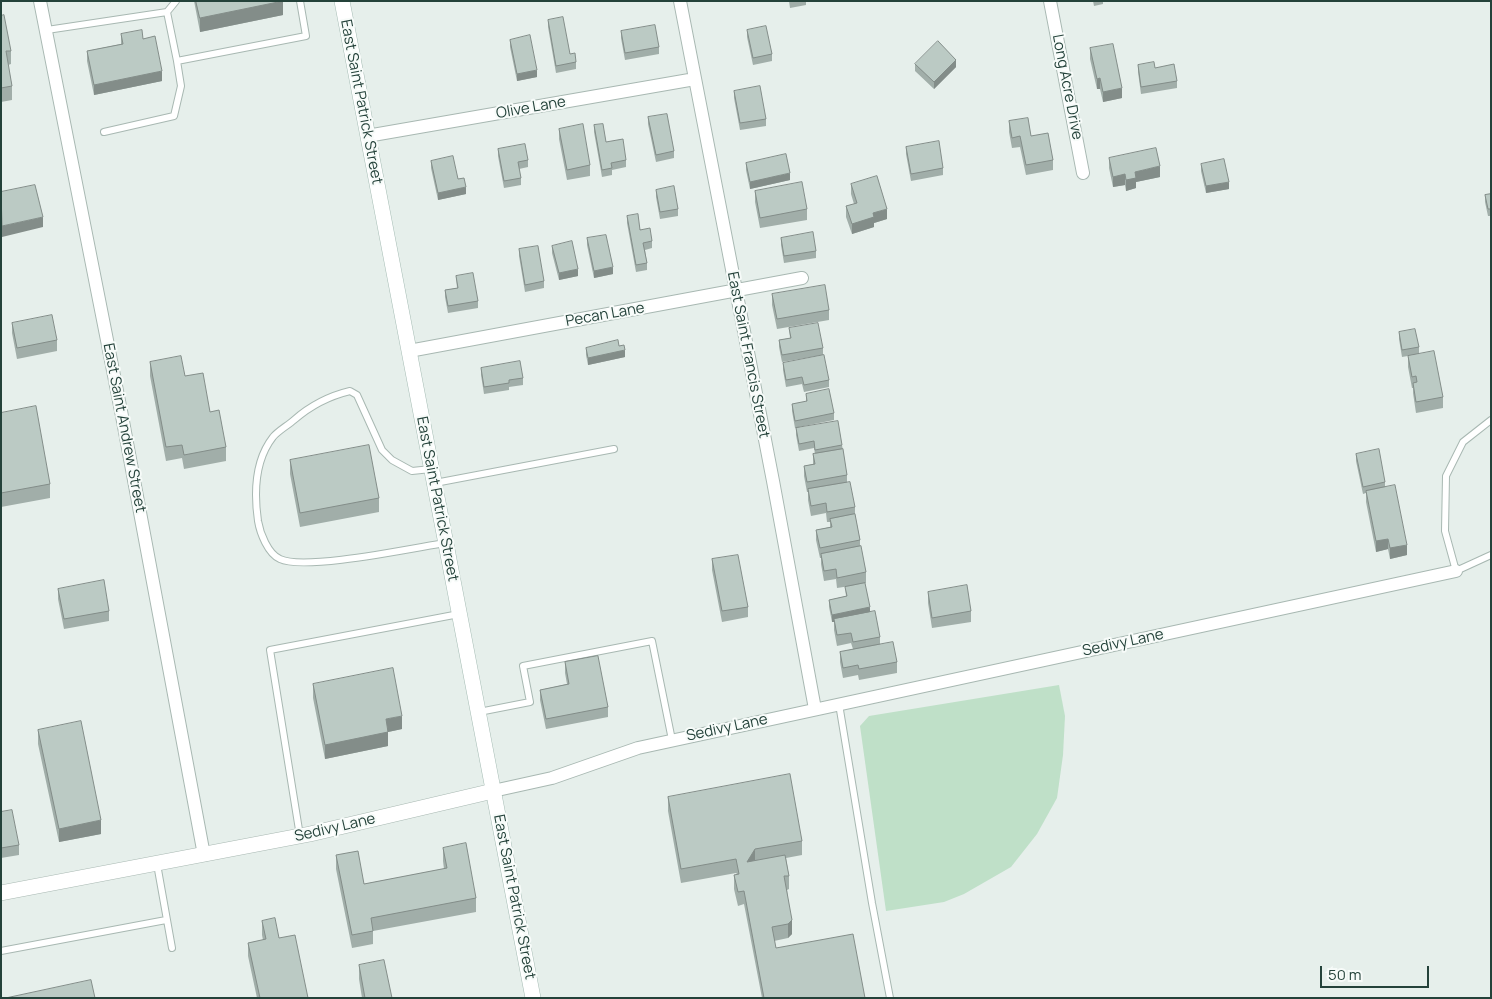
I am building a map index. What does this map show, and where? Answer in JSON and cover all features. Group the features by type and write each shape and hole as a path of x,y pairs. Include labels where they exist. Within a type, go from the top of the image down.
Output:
{"main road":[{"name":"East Saint Patrick Street","path":"342,1 533,998"},
{"name":"Sedivy Lane","path":"1,894 300,836 493,791"}],"street":[{"name":"East Saint Andrew Street","path":"40,1 126,435 204,855"},
{"name":"East Saint Francis Street","path":"680,1 815,709"},
{"name":"Long Acre Drive","path":"1050,1 1083,173"},
{"name":"Olive Lane","path":"367,136 694,79"},
{"name":"Pecan Lane","path":"409,351 802,278"},
{"name":"Sedivy Lane","path":"493,791 552,778 638,748 672,740 1456,571"}],"lane":[{"path":"47,30 167,12 176,1"},
{"path":"177,61 306,36 300,1"},
{"path":"104,132 174,116 181,86 167,12"},
{"path":"446,542 315,563 292,563 278,559 269,548 259,527 256,505 257,478 264,452 274,436 303,412 322,401 350,391 357,395 382,450 392,460 412,471 433,476 614,449"},
{"path":"1456,571 1445,531 1446,476 1463,442 1491,420"},
{"name":"Sedivy Lane","path":"1456,571 1491,555"},
{"path":"300,836 270,650 459,614"},
{"path":"478,712 530,702 523,666 652,641 672,740"},
{"path":"839,704 890,998"},
{"path":"157,864 172,948"},
{"path":"1,951 166,920"}],"green space":[{"path":"1059,685 1065,716 1063,755 1057,798 1037,834 1011,867 964,894 944,902 886,911 860,726 869,716"}],"building":[{"path":"196,1 283,1 200,18"},
{"path":"4,15 11,51 6,51 12,86 1,88 1,16"},
{"path":"563,17 570,54 575,53 576,62 556,66 548,20"},
{"path":"655,25 659,47 625,53 621,31"},
{"path":"766,26 772,54 753,58 747,30"},
{"path":"142,30 143,39 155,36 162,71 94,85 87,51 123,44 121,34"},
{"path":"530,35 537,70 517,74 510,40"},
{"path":"938,41 956,60 934,82 915,64"},
{"path":"1113,44 1122,88 1103,92 1100,78 1097,79 1090,48"},
{"path":"1154,62 1155,68 1174,64 1177,81 1141,87 1138,65"},
{"path":"760,86 766,119 740,123 734,91"},
{"path":"667,114 674,151 656,155 648,117"},
{"path":"1028,118 1031,136 1048,133 1053,160 1026,165 1020,136 1012,138 1009,121"},
{"path":"583,124 590,165 567,170 559,129"},
{"path":"603,124 606,142 623,139 626,160 611,163 612,168 602,170 594,125"},
{"path":"939,141 943,168 911,174 906,147"},
{"path":"525,144 528,160 518,162 521,178 504,181 498,149"},
{"path":"1156,148 1160,166 1135,172 1136,178 1126,180 1125,174 1113,177 1109,158"},
{"path":"786,154 790,173 750,182 746,163"},
{"path":"453,156 458,179 464,178 466,187 438,193 431,161"},
{"path":"1224,159 1229,182 1206,186 1201,164"},
{"path":"877,176 887,209 873,213 874,217 852,224 846,206 857,203 851,184"},
{"path":"802,182 807,209 760,218 755,191"},
{"path":"35,185 43,217 2,226 1,192"},
{"path":"674,186 678,209 660,212 656,190"},
{"path":"1491,194 1491,209 1488,209 1485,195"},
{"path":"638,214 640,230 650,228 652,241 643,243 647,263 636,265 627,216"},
{"path":"813,232 816,251 784,256 781,238"},
{"path":"606,235 613,267 594,271 587,238"},
{"path":"572,241 578,269 559,273 552,246"},
{"path":"538,246 544,281 525,285 519,249"},
{"path":"473,273 478,301 448,306 445,290 458,288 456,276"},
{"path":"825,285 829,310 777,319 772,294"},
{"path":"52,315 57,340 17,348 12,323"},
{"path":"818,323 823,348 782,355 779,340 791,338 789,328"},
{"path":"1415,329 1419,347 1402,350 1399,332"},
{"path":"618,340 619,346 624,345 625,350 588,358 586,348"},
{"path":"1434,351 1443,397 1416,402 1413,383 1417,382 1416,376 1412,377 1408,356"},
{"path":"824,355 829,380 804,385 802,377 786,380 783,363"},
{"path":"181,356 185,376 203,373 210,412 219,410 226,447 184,455 182,445 166,447 150,362"},
{"path":"520,361 523,378 509,380 509,383 484,387 481,368"},
{"path":"829,389 834,413 795,421 792,404 807,401 806,394"},
{"path":"36,406 50,484 1,493 1,413"},
{"path":"838,421 842,445 815,450 814,441 799,444 796,428"},
{"path":"369,445 379,498 300,513 290,460"},
{"path":"843,449 847,475 807,482 804,466 815,464 813,454"},
{"path":"1379,449 1385,482 1363,487 1356,454"},
{"path":"850,482 855,507 827,512 826,503 811,506 808,489"},
{"path":"1395,485 1407,545 1390,548 1388,539 1376,541 1366,491"},
{"path":"855,514 860,540 820,548 816,530 832,527 830,519"},
{"path":"861,546 866,572 837,578 836,569 824,571 821,554"},
{"path":"738,555 748,607 722,611 712,559"},
{"path":"104,580 109,611 64,619 58,589"},
{"path":"865,583 870,607 832,615 829,600 847,596 845,587"},
{"path":"967,585 971,611 932,618 928,592"},
{"path":"875,611 880,637 853,642 851,633 837,635 834,619"},
{"path":"893,642 897,662 859,669 858,665 843,668 840,652"},
{"path":"598,656 608,707 546,719 540,690 569,684 565,662"},
{"path":"393,668 402,716 386,719 388,732 325,745 313,684"},
{"path":"81,721 101,820 59,829 38,730"},
{"path":"790,774 802,841 755,849 747,862 785,855 789,876 784,876 792,920 788,924 772,927 776,948 853,934 865,998 764,998 744,891 738,892 734,875 739,874 736,859 681,869 668,797"},
{"path":"12,810 19,845 1,848 1,812"},
{"path":"466,843 476,898 371,918 373,931 352,935 336,855 358,851 364,884 447,868 443,848"},
{"path":"275,918 279,938 295,935 308,998 260,998 248,943 266,939 262,921"},
{"path":"384,960 392,998 365,998 359,965"},
{"path":"91,980 95,998 6,998"}]}
